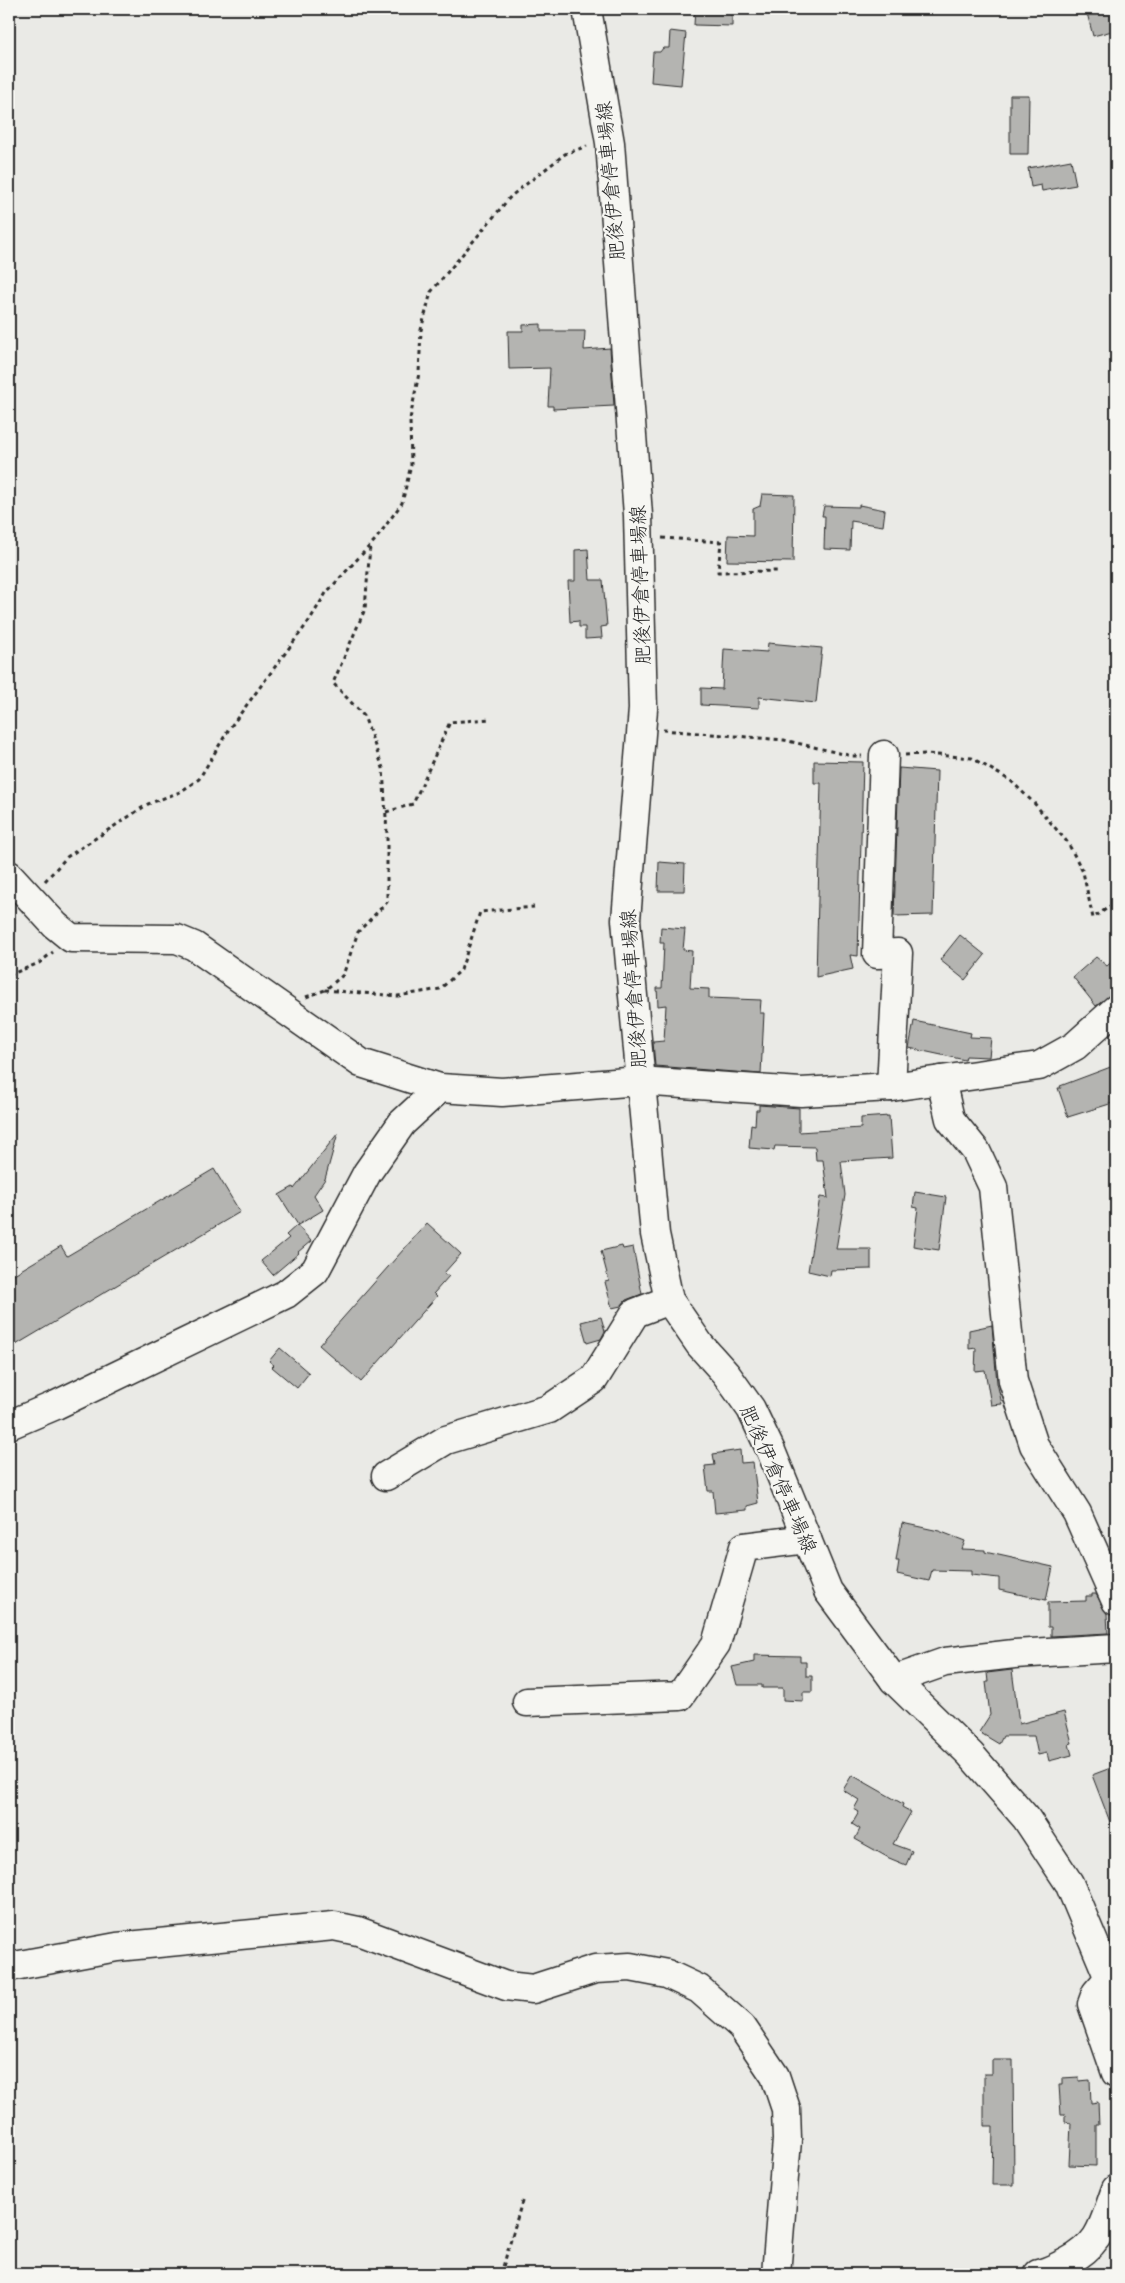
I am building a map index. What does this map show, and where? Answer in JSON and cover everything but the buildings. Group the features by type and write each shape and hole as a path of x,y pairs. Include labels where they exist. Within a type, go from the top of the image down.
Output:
{"street":[{"name":"肥後伊倉停車場線","path":"587,9 610,144 619,283 630,393 639,536 642,728 626,920 639,1081 655,1234 668,1300 700,1345 726,1374 751,1409 828,1591 894,1680 970,1754 1026,1818 1069,1884 1113,1986"},
{"path":"884,755 877,954 898,953 891,1087"},
{"path":"9,875 55,925 71,938 177,939 194,946 361,1063 440,1088 502,1092 639,1081 801,1092 891,1087 1039,1066 1075,1046 1116,1008"},
{"path":"941,1080 950,1119 976,1152 993,1187 1012,1381 1034,1445 1077,1513 1116,1601"},
{"path":"9,1425 74,1397 286,1294 298,1285 315,1271 367,1173 402,1123 440,1088"},
{"path":"386,1476 446,1440 549,1409 594,1379 635,1313 668,1300"},
{"path":"527,1702 680,1696 716,1644 744,1547 807,1539"},
{"path":"894,1680 945,1662 1014,1654 1116,1648"},
{"path":"9,1967 117,1947 334,1926 358,1931 506,1986 533,1989 595,1970 630,1967 667,1974 699,1989 742,2027 775,2076 786,2109 787,2140 776,2274"},
{"path":"1113,1986 1096,1993 1092,2004 1116,2074"},
{"path":"1038,2274 1048,2272 1084,2254 1097,2240 1116,2189"}],"path":[{"path":"29,898 67,858 148,804 180,792 199,779 229,729 309,621 326,592 370,546 402,503 411,465 410,419 420,373 422,330 431,292 511,196 564,154 581,147 610,144"},
{"path":"639,536 721,542 718,572 779,571"},
{"path":"280,1006 325,990 343,976 358,932 386,902 386,812 383,768 364,716 333,684 365,609 370,546"},
{"path":"386,812 413,804 450,722 490,719"},
{"path":"642,728 784,740 852,756 926,754 972,758 1011,782 1034,803 1068,843 1083,872 1093,918 1116,902"},
{"path":"325,990 398,996 440,989 461,970 480,912 534,907"},
{"path":"9,975 39,963 71,938"},
{"path":"501,2274 523,2198"}]}
